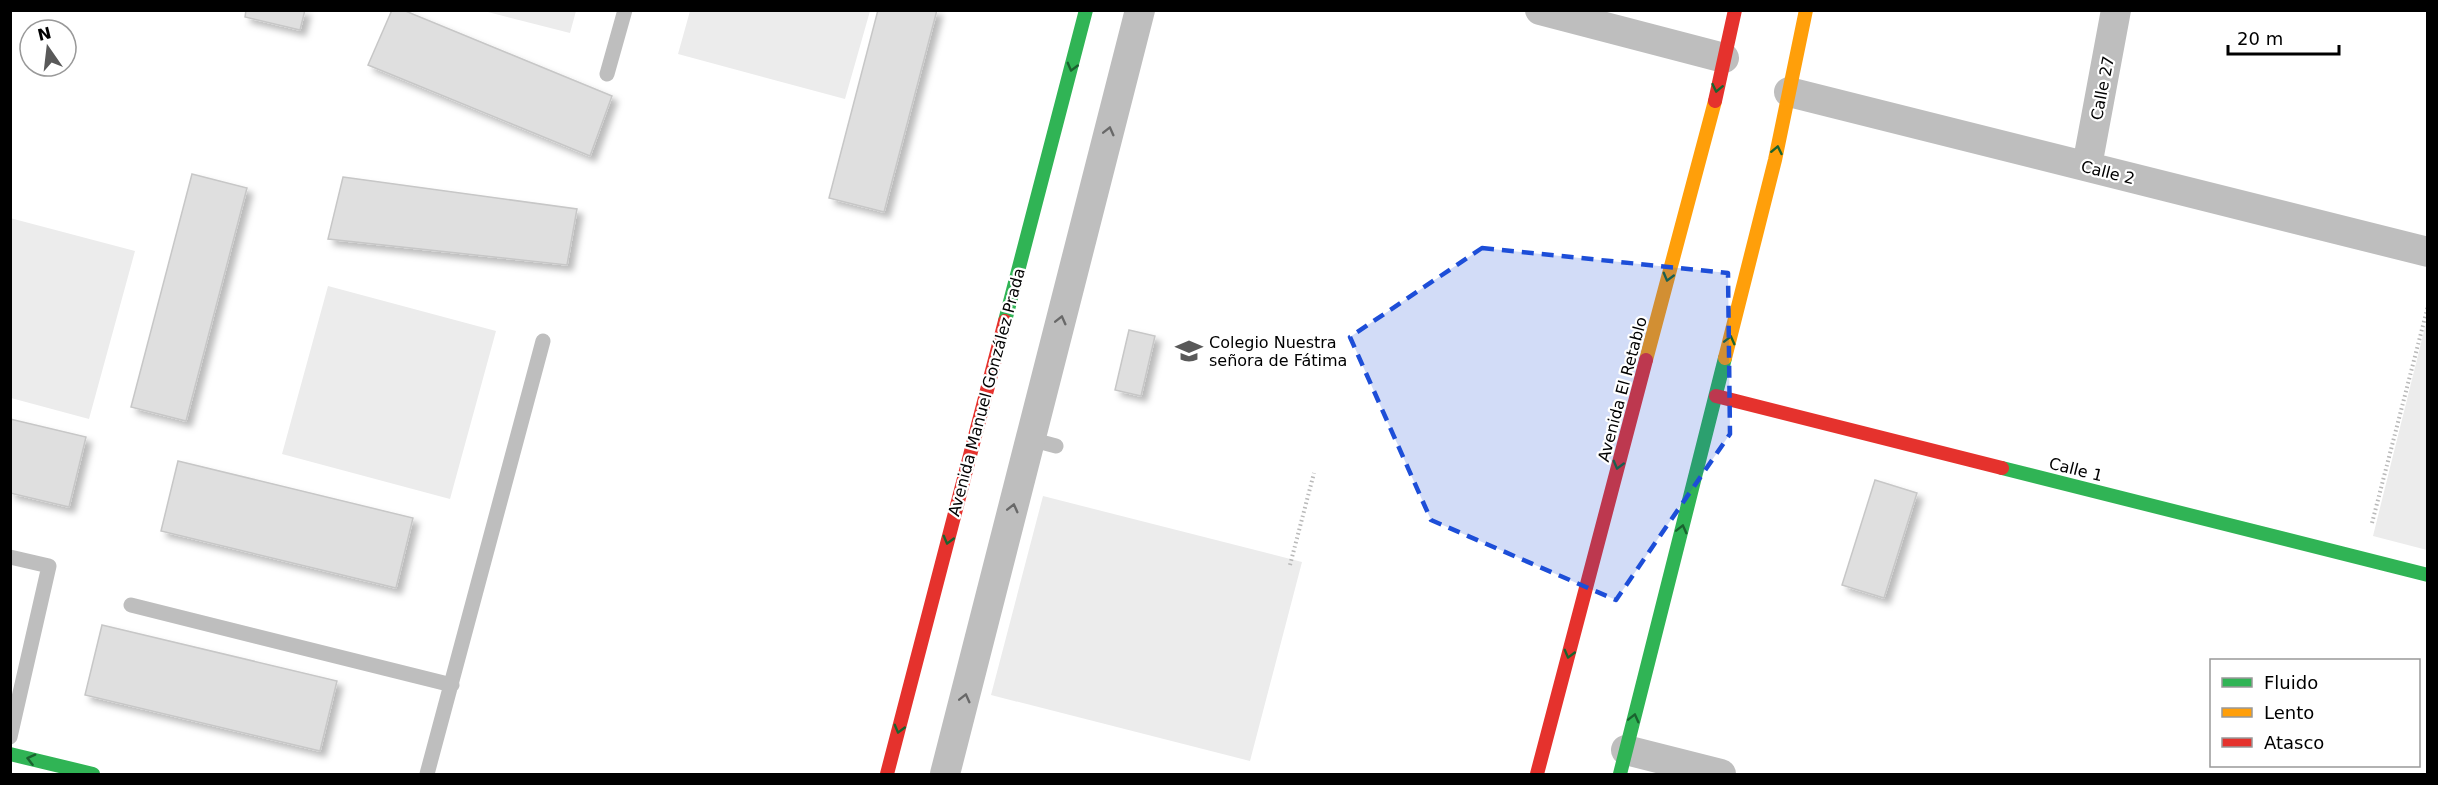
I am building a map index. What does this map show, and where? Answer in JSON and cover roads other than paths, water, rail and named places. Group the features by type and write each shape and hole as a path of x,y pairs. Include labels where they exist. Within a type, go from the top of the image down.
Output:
{"main road":[{"name":"Avenida Manuel González Prada","path":"887,774 1086,10"},
{"name":"Avenida El Retablo","path":"1537,774 1724,58 1734,10"},
{"path":"1623,762 1775,160 1806,10"},
{"name":"Calle 1","path":"1716,396 2427,575"},
{"path":"10,754 93,774"}],"street":[{"path":"945,774 1043,442 1140,10"},
{"path":"1540,10 1724,58"},
{"name":"Calle 27","path":"2087,166 2116,10"},
{"name":"Calle 2","path":"1789,92 2427,252"},
{"path":"1623,762 1720,774"}],"lane":[{"path":"607,75 625,10"},
{"path":"427,774 543,340"},
{"path":"10,557 49,566 10,737"},
{"path":"131,605 452,685"}],"place":[{"name":"Colegio Nuestra señora de Fátima","path":"1189,351"}]}
